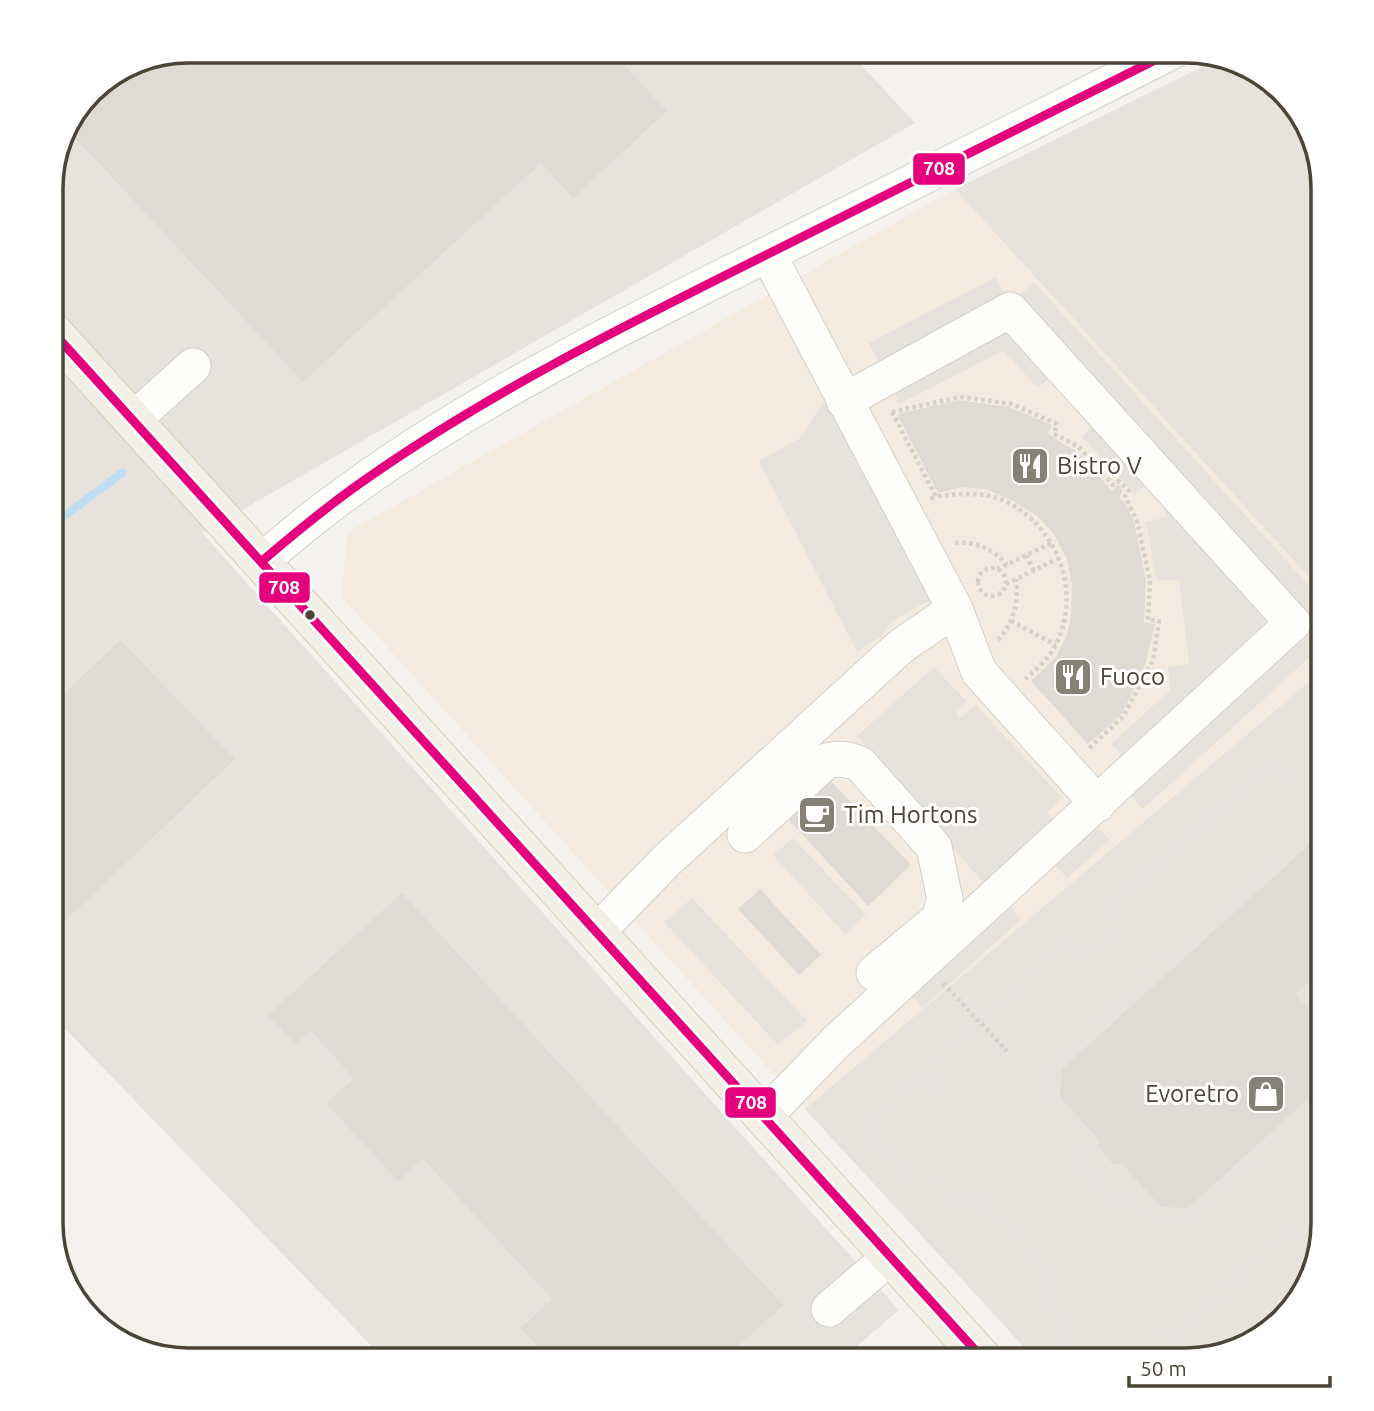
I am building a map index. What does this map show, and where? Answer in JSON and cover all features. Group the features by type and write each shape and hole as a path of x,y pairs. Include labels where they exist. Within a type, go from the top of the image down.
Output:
{"main road":[{"path":"63,343 973,1348"}],"street":[{"path":"261,562 331,503 395,459 579,351 1149,63"},
{"path":"768,254 955,609 979,672 1098,804"},
{"path":"763,1118 835,1043 1293,623 1010,310 844,401"},
{"path":"133,421 193,366"},
{"path":"597,932 666,861 900,647 955,609"},
{"path":"746,835 826,761 837,759 860,764 934,847 945,899 939,919 874,974"},
{"path":"828,1308 890,1257"}],"path":[{"path":"892,412 960,397 1013,404 1057,424 1054,434 1079,447 1113,485 1119,481 1129,491 1125,496 1137,521 1150,581 1148,620 1159,621 1153,660 1124,717 1087,750 1078,740"},
{"path":"938,496 967,493 1005,501 1034,521 1052,543 1059,558 1067,585 1065,614 1056,645 1041,665 1017,686"},
{"path":"950,544 963,542 990,549 1007,565"},
{"path":"997,569 1004,575 1006,584 1003,591 995,596 987,595 980,589 977,581 983,571 1007,565 1052,543"},
{"path":"1026,555 1034,570"},
{"path":"1006,584 1059,558"},
{"path":"989,646 999,639 1011,621 1017,600 1016,579"},
{"path":"1011,621 1056,645"},
{"path":"923,962 1007,1051"}],"shaded area":[{"path":"859,63 915,123 202,533 899,1310 855,1348 373,1348 63,1026 63,180 72,140 89,112 112,89 140,72 172,64"},
{"path":"1207,65 1219,67 1256,84 1280,106 1298,133 1307,155 1310,172 1311,579 955,189"},
{"path":"955,189 1311,578 1311,680 805,1109 341,596 348,532"},
{"path":"996,277 1010,304 1034,282 1311,588 1311,656 1143,809 1111,774 1126,760 1111,744 1170,690 1168,667 1189,664 1179,579 1157,581 1146,522 1166,517 1162,492 1150,479 1135,494 1082,437 1097,422 1053,375 1038,388 1003,351 899,404 869,343"},
{"path":"834,383 942,594 892,621 882,636 857,652 759,461 802,437"},
{"path":"934,667 966,701 955,712 960,718 976,705 1062,798 1047,813 1058,823 1077,806 1110,840 1067,878 1052,862 1006,902 1021,919 923,1008 898,981 993,894 857,736"},
{"path":"1311,680 1310,1239 1304,1263 1290,1293 1268,1317 1249,1331 1211,1346 1025,1348 805,1109"},
{"path":"1275,761 1296,786 1311,786 1311,834 1169,963 1162,957 1139,977 1145,984 1052,1069 1050,1099 1090,1144 1074,1157 1120,1207 1136,1194 1157,1216 1188,1218 1311,1106 1311,1214 1174,1338 1159,1321 1152,1327 1167,1345 1164,1348 1063,1348 1057,1342 1072,1328 1039,1292 1054,1278 979,1195 963,1208 929,1173 915,1186 862,1128 923,1074 939,1089 945,1085 930,1067 1070,940 1087,959 1125,925 1108,907"},
{"path":"793,838 866,915 845,934 773,855"},
{"path":"692,898 807,1021 778,1045 664,922"}],"building":[{"path":"188,63 622,63 667,111 573,198 541,163 303,382 74,137 89,112 112,89 140,72 155,67"},
{"path":"958,400 1009,407 1052,425 1048,434 1080,454 1112,491 1118,485 1123,490 1119,497 1134,521 1146,581 1144,622 1155,624 1145,665 1122,714 1088,744 1031,681 1056,657 1067,634 1071,617 1072,584 1067,559 1054,534 1037,516 986,489 961,487 938,493 897,414"},
{"path":"120,640 235,759 63,923 63,695"},
{"path":"825,775 911,865 868,906 782,812"},
{"path":"1311,843 1311,980 1295,994 1311,1012 1311,1096 1188,1208 1161,1207 1122,1164 1112,1163 1099,1148 1099,1140 1060,1097 1061,1070"},
{"path":"760,889 821,955 799,975 738,909"},
{"path":"402,893 783,1305 736,1348 540,1348 521,1328 552,1299 422,1158 398,1181 326,1103 354,1078 310,1030 295,1044 268,1015"}],"waterway":[{"path":"63,517 122,473"}],"transit line":[{"name":"708","path":"261,562 369,477 519,383 675,301 1149,63"},
{"name":"708","path":"63,343 973,1348"}],"place":[{"name":"Bistro V","path":"1030,466"},
{"name":"Fuoco","path":"1073,677"},
{"name":"Tim Hortons","path":"817,815"},
{"name":"Evoretro","path":"1266,1094"}]}
